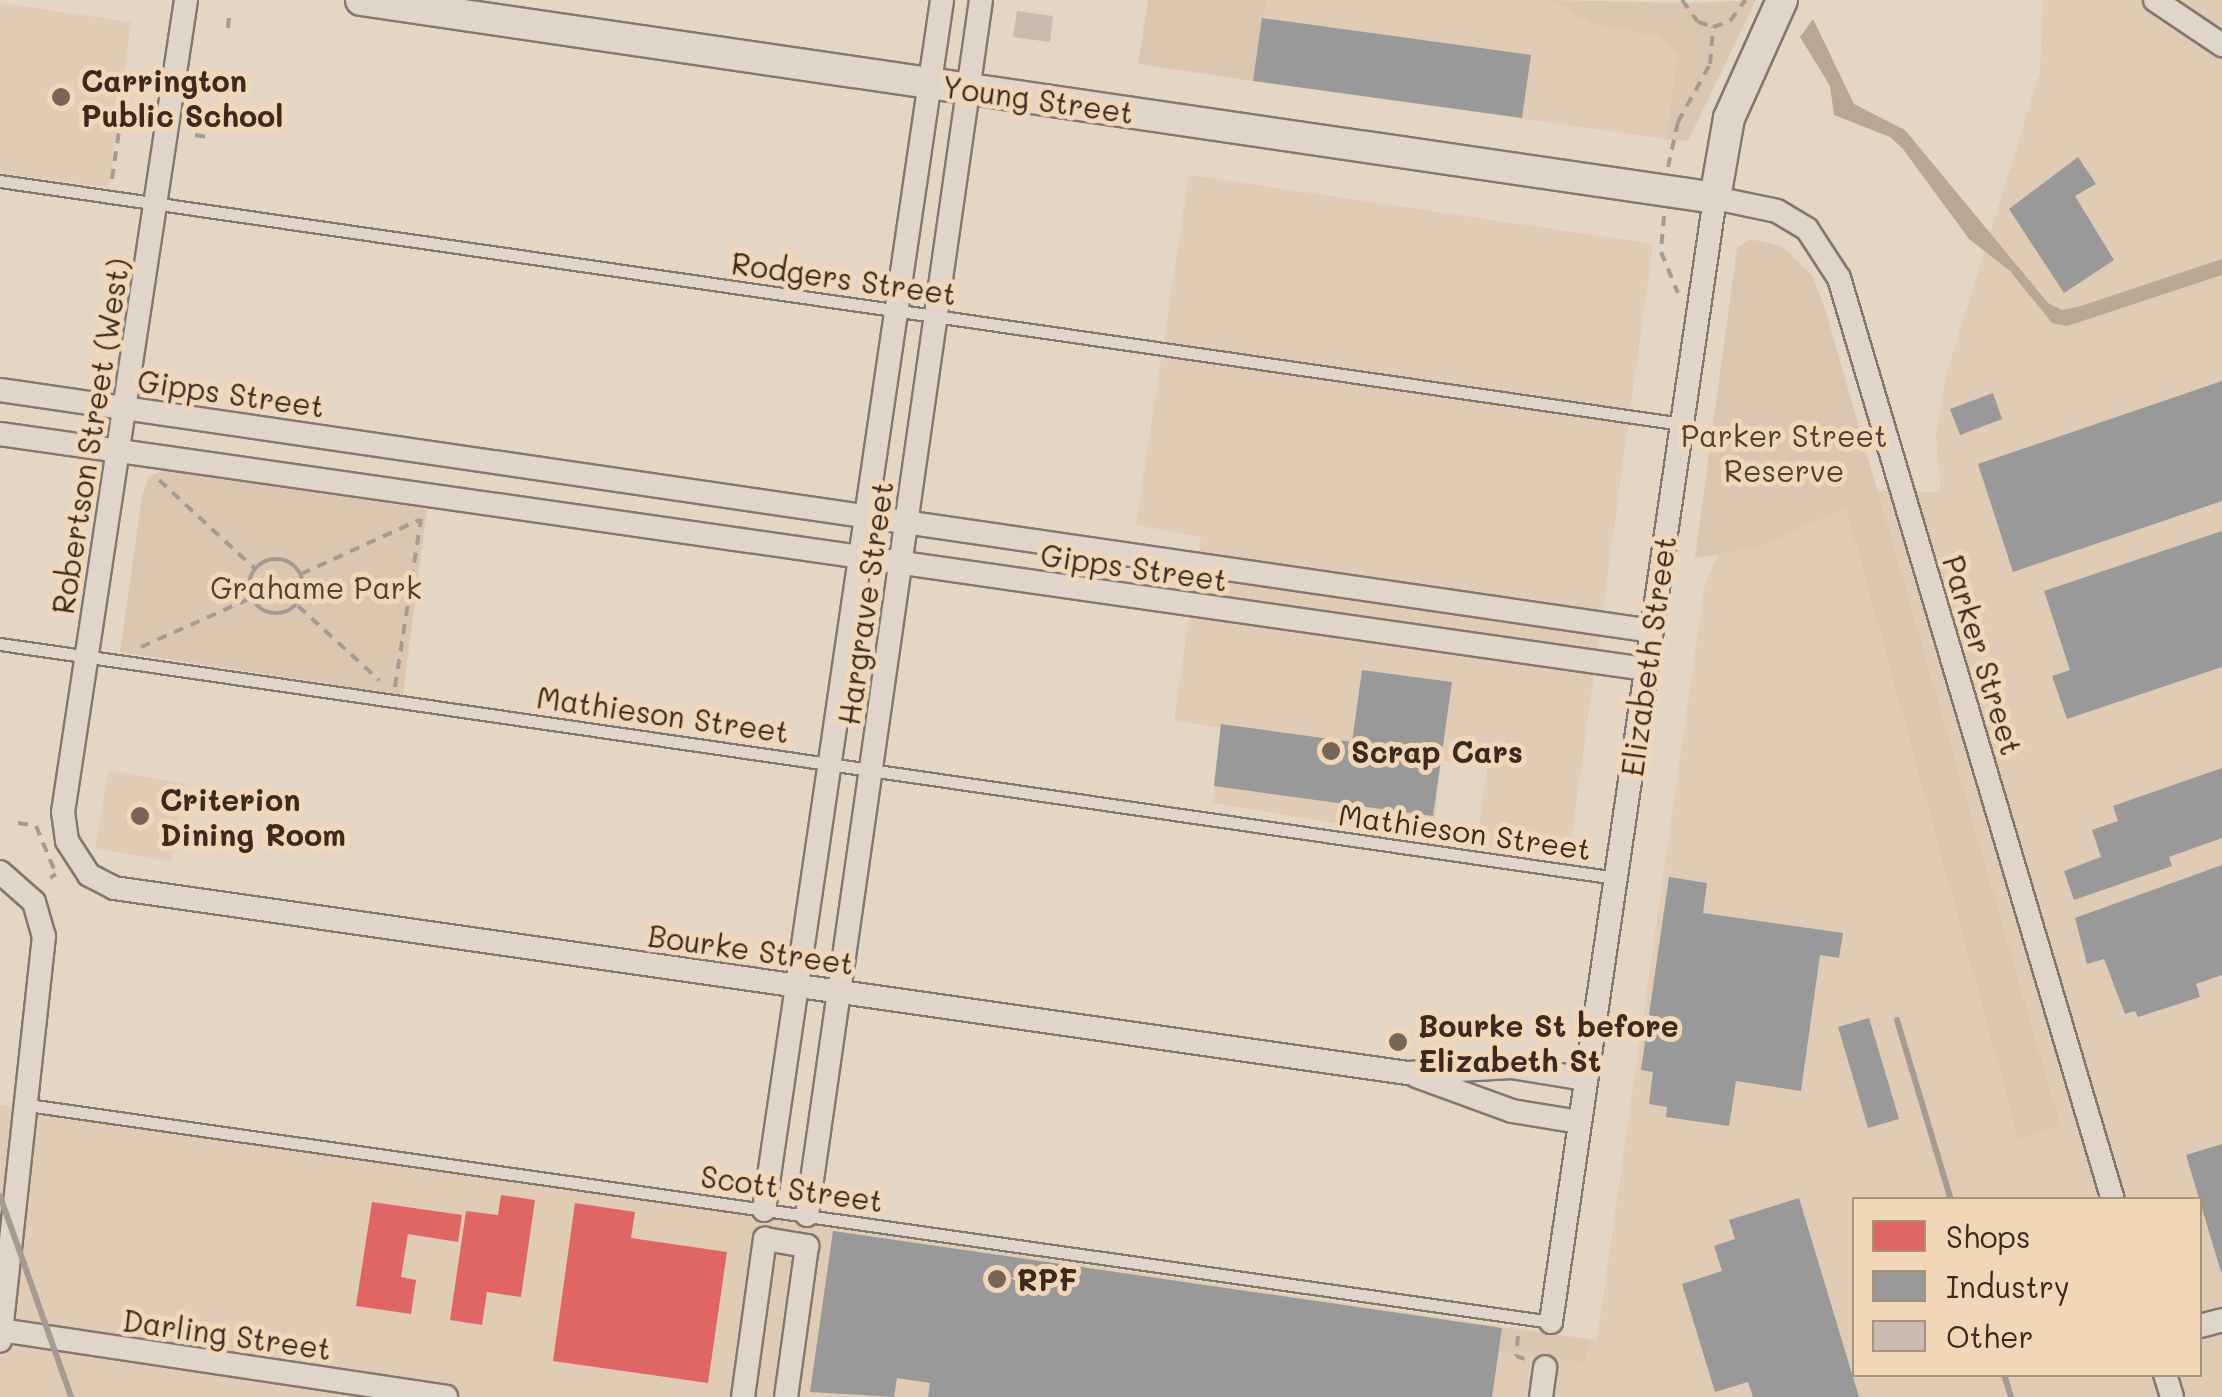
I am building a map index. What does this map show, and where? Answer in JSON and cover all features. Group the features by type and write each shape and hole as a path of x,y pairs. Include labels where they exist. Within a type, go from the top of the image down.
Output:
{"main road":[{"name":"Young Street","path":"361,0 1715,198"},
{"name":"Elizabeth Street","path":"1715,198 1729,118 1782,0"}],"street":[{"name":"Robertson Street (West)","path":"89,875 67,842 64,812 186,0"},
{"name":"Hargrave Street","path":"764,1210 942,0"},
{"name":"Hargrave Street","path":"807,1216 981,0"},
{"path":"2155,0 2222,45"},
{"name":"Elizabeth Street","path":"1551,1322 1715,198"},
{"name":"Parker Street","path":"1715,198 1777,211 1807,228 1839,278 2113,1197"},
{"name":"Gipps Street","path":"0,390 1652,631"},
{"name":"Gipps Street","path":"0,434 1646,668"},
{"path":"387,490 394,447"},
{"path":"615,523 622,480"},
{"path":"0,872 34,902 44,936 1,1334"},
{"name":"Bourke Street","path":"89,875 114,888 1408,1073 1511,1067 1586,1079"},
{"name":"Bourke Street","path":"1408,1073 1512,1111 1580,1122"},
{"path":"742,1397 765,1239 808,1246 786,1397"},
{"name":"Darling Street","path":"1,1334 446,1397"},
{"path":"1541,1397 1545,1367"}],"lane":[{"name":"Rodgers Street","path":"0,181 1682,424"},
{"name":"Mathieson Street","path":"0,644 1615,878"},
{"name":"Scott Street","path":"27,1105 1551,1322"}],"path":[{"path":"1682,0 1698,22 1713,27 1730,21 1745,0"},
{"path":"228,28 229,16"},
{"path":"1668,171 1678,122 1710,64 1713,27"},
{"path":"111,189 120,124"},
{"path":"194,135 206,137"},
{"path":"1660,252 1664,210"},
{"path":"158,479 255,568"},
{"path":"296,605 394,694 420,519 301,574"},
{"path":"255,568 282,559 301,574"},
{"path":"251,598 255,568"},
{"path":"296,605 301,574"},
{"path":"251,598 264,611 278,614 296,605"},
{"path":"132,651 251,598"},
{"path":"18,823 36,826 56,875"},
{"path":"1545,1367 1516,1356 1520,1328 1551,1322"}],"shaded area":[{"path":"1265,0 1550,0 1591,24 1659,36 1679,53 1666,139 1253,81"},
{"path":"2043,0 2222,0 2222,1397 0,1397 0,1105 1597,1340 1705,584 1728,533 1854,491 1941,492 1936,436 1945,379 2040,72"},
{"name":"Carrington Public School","path":"0,3 131,22 109,188 0,173"},
{"path":"1813,19 1854,104 1905,130 2048,303 2062,310 2081,306 2222,259 2222,275 2067,326 2052,323 2010,271 1969,239 1903,149 1890,137 1834,115 1830,86 1800,37"},
{"path":"1189,175 1653,244 1569,856 1476,846 1488,763 1441,761 1434,839 1212,803 1223,728 1174,721 1201,537 1136,525"},
{"name":"Criterion Dining Room","path":"109,770 185,784 171,862 95,848"}],"green space":[{"path":"1148,0 1266,0 1253,81 1138,64"},
{"path":"1550,0 1756,0 1688,141 1666,139 1678,53 1659,36 1591,24"},
{"name":"Parker Street Reserve","path":"1750,239 1782,246 1813,277 1826,312 2060,1125 2019,1140 1846,507 1759,547 1695,558 1737,248"},
{"name":"Grahame Park","path":"165,470 427,509 403,695 120,652 142,496 149,476"},
{"path":"1502,1328 1589,1340 1586,1363 1498,1351"}],"building: Shops":[{"path":"501,1195 535,1200 521,1297 487,1292 482,1325 450,1320 466,1211 498,1215"},
{"path":"372,1202 462,1215 458,1242 408,1234 401,1277 416,1280 411,1314 356,1306"},
{"path":"575,1203 635,1212 631,1238 727,1252 708,1383 553,1361"}],"building: Industry":[{"path":"1262,18 1531,55 1522,118 1253,81"},
{"path":"2078,157 2096,184 2075,196 2114,260 2064,293 2009,209"},
{"path":"2222,381 2222,501 2013,572 1978,464"},
{"path":"1993,393 2002,419 1960,435 1950,409"},
{"path":"2222,531 2222,667 2067,719 2052,676 2070,670 2044,591"},
{"name":"Scrap Cars","path":"1362,670 1452,682 1433,816 1214,786 1221,724 1352,742"},
{"path":"2222,768 2222,838 2169,857 2172,866 2074,900 2064,871 2101,857 2092,830 2118,821 2113,806"},
{"path":"2222,865 2222,975 2196,984 2200,997 2138,1017 2135,1011 2125,1014 2104,959 2087,964 2075,918"},
{"path":"1669,877 1707,883 1703,913 1843,933 1839,958 1820,955 1801,1091 1736,1081 1729,1126 1666,1117 1667,1107 1649,1104 1653,1072 1641,1070"},
{"path":"1869,1018 1899,1119 1868,1128 1838,1027"},
{"path":"2222,1144 2222,1272 2202,1197 2199,1197 2186,1155"},
{"path":"1799,1198 1859,1397 1753,1397 1748,1382 1715,1392 1682,1284 1722,1271 1714,1246 1735,1239 1729,1220"},
{"name":"RPF","path":"833,1231 1502,1328 1492,1397 928,1397 930,1383 897,1378 894,1397 810,1392"}],"building: Other":[{"path":"1017,11 1053,16 1050,42 1013,37"}],"railway":[{"path":"1897,1020 1950,1197"},
{"path":"0,1196 71,1397"},
{"path":"2005,1377 2011,1397"}],"place":[{"name":"Carrington Public School","path":"61,97"},
{"name":"Scrap Cars","path":"1331,751"},
{"name":"Criterion Dining Room","path":"140,816"},
{"name":"Bourke St before Elizabeth St","path":"1398,1042"},
{"name":"RPF","path":"997,1279"}]}
